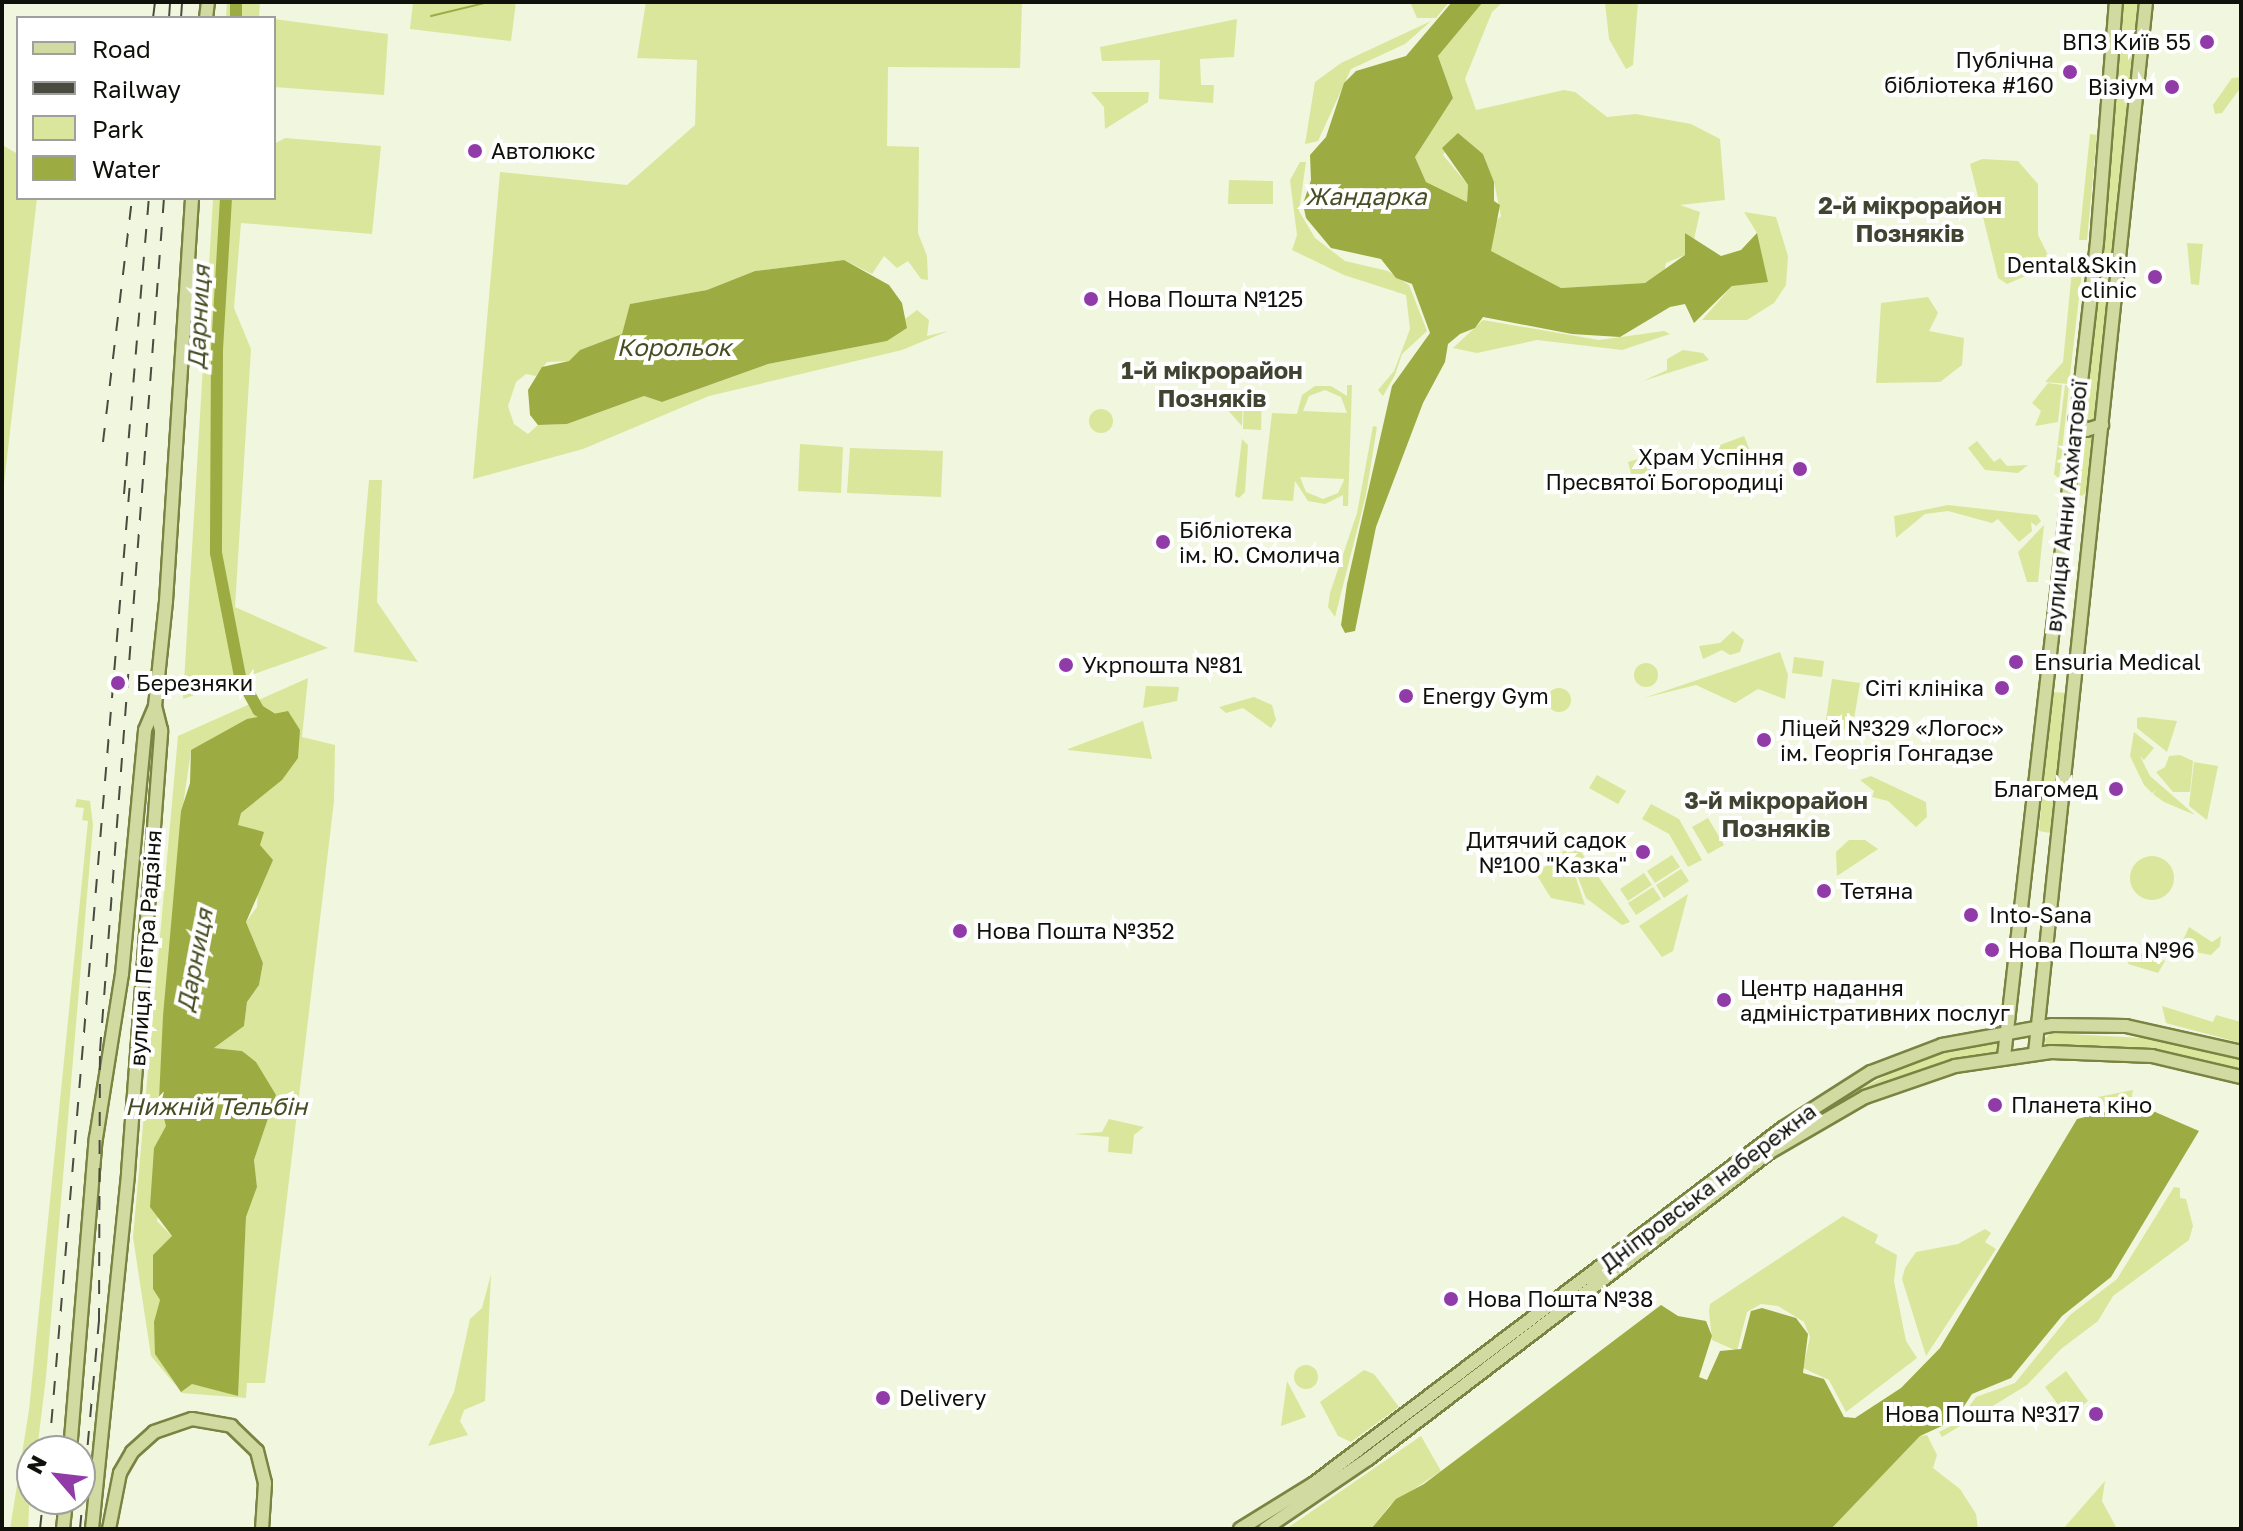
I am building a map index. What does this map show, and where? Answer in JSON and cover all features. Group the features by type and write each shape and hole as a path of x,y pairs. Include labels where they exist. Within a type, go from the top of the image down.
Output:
{"main road":[{"name":"вулиця Анни Ахматової","path":"2004,1057 2037,792 2075,420 2097,242 2116,2"},
{"name":"вулиця Анни Ахматової","path":"2035,1053 2146,2"},
{"name":"вулиця Петра Радзіня","path":"92,1529 161,730 155,706 192,200"},
{"path":"2075,420 2086,430 2102,425"},
{"name":"вулиця Петра Радзіня","path":"71,1435 96,1138 122,974 145,730 155,706"},
{"path":"122,974 132,981 142,976"},
{"name":"Дніпровська набережна","path":"1240,1529 1349,1458 1815,1106 1894,1062 2005,1030 2037,1026 2126,1026 2241,1052"},
{"name":"Дніпровська набережна","path":"1265,1529 1368,1459 1810,1126 1912,1079 2004,1057 2035,1053 2152,1056 2241,1077"},
{"path":"109,1529 120,1473 132,1452 154,1432 192,1419 231,1426 257,1451 265,1483 262,1529"}],"green space":[{"path":"227,2 260,2 259,16 226,16"},
{"path":"413,2 516,2 511,41 410,29"},
{"path":"646,2 1022,2 1020,68 888,67 887,146 919,147 918,233 927,256 928,280 921,279 908,261 897,268 884,256 872,274 844,260 755,271 707,290 631,304 622,334 580,350 569,361 547,362 536,376 526,374 516,382 508,406 514,424 528,434 538,425 567,424 644,396 662,402 768,364 887,341 907,328 905,319 917,310 929,320 927,336 948,331 902,350 709,396 583,449 473,479 500,172 627,185 695,125 697,60 637,58"},
{"path":"1410,2 1449,2 1436,18 1417,18"},
{"path":"1483,2 1503,2 1492,12 1465,79 1476,110 1564,90 1575,92 1607,117 1636,114 1691,124 1720,139 1725,200 1680,205 1700,212 1694,239 1685,233 1685,255 1666,263 1664,273 1645,283 1561,288 1490,251 1495,222 1501,216 1494,182 1483,154 1458,133 1443,155 1468,185 1467,202 1426,182 1415,157 1453,98 1438,56"},
{"path":"1605,2 1638,2 1633,65 1626,69 1609,39"},
{"path":"2123,2 2140,2 2095,420 2088,427 2080,415 2112,147"},
{"path":"276,19 388,34 384,95 276,87"},
{"path":"1237,19 1234,57 1200,59 1201,85 1214,85 1213,103 1159,99 1160,60 1102,61 1100,47"},
{"path":"1431,21 1405,44 1351,69 1318,141 1305,144 1315,82 1341,63"},
{"path":"2241,77 2241,87 2222,113 2215,114 2213,105 2232,78"},
{"path":"1091,92 1149,92 1148,102 1105,129 1104,107"},
{"path":"2090,134 2097,135 2087,240 2079,240"},
{"path":"285,138 381,146 372,234 241,223 234,308 251,349 235,607 328,648 183,699 213,200 276,200 276,143"},
{"path":"2,145 16,153 16,200 37,200 2,501"},
{"path":"1982,159 2018,161 2038,184 2038,235 2050,259 2042,269 2007,284 1998,278 1970,164"},
{"path":"1300,162 1306,162 1299,211 1315,238 1345,261 1388,271 1409,285 1427,331 1402,354 1383,396 1378,390 1394,371 1410,329 1406,295 1344,275 1292,250 1297,235 1290,180"},
{"path":"1229,180 1273,181 1273,204 1228,204"},
{"path":"1744,212 1776,217 1788,256 1786,285 1774,303 1747,320 1702,320 1732,286 1757,233"},
{"path":"2187,243 2203,244 2199,285 2191,284"},
{"path":"2072,270 2082,271 2069,384 2045,382 2063,362"},
{"path":"1928,297 1938,313 1929,331 1964,338 1962,365 1940,382 1876,383 1881,303"},
{"path":"1483,320 1599,340 1664,331 1670,334 1622,350 1537,340 1477,353 1453,348"},
{"path":"1683,350 1703,353 1709,360 1643,381 1667,370 1667,359"},
{"path":"2048,383 2062,385 2058,422 2035,426 2041,411 2032,403"},
{"path":"1347,385 1352,385 1348,506 1343,506 1343,495 1325,504 1308,501 1295,481 1293,501 1262,499 1272,413 1297,414 1302,395 1315,386 1331,386 1347,396","holes":["1325,390 1341,397 1347,413 1303,411 1309,396","1300,477 1344,479 1344,480 1338,493 1323,499 1306,492"]},
{"path":"2065,385 2069,386 2059,479 2054,474"},
{"path":"1224,391 1243,392 1242,426 1223,405"},
{"path":"1244,393 1262,393 1261,430 1243,429"},
{"path":"1101,409 1110,412 1113,421 1110,430 1101,433 1092,430 1089,421 1092,412"},
{"path":"1373,426 1377,427 1366,495 1335,617 1328,607 1330,593 1357,513"},
{"path":"2079,430 2094,432 2090,489 2082,496 2073,492"},
{"path":"1744,436 1751,453 1718,465 1712,448"},
{"path":"1242,439 1248,445 1245,492 1239,498 1235,496"},
{"path":"1977,441 1994,462 2000,458 2007,466 2028,465 2018,473 1985,470 1968,448"},
{"path":"800,444 843,447 841,493 798,491"},
{"path":"850,448 943,451 941,497 847,493"},
{"path":"1657,453 1661,468 1632,477 1628,462"},
{"path":"369,480 382,480 377,602 418,662 354,652"},
{"path":"1948,505 2037,515 2041,521 2036,526 2031,522 2032,531 2019,542 1998,519 1992,523 1948,511 1925,514 1896,538 1894,516"},
{"path":"2044,525 2038,582 2027,582 2018,552"},
{"path":"1733,631 1744,640 1740,652 1730,655 1722,650 1703,659 1699,646 1720,643"},
{"path":"1780,652 1788,675 1785,699 1758,689 1735,703 1696,685 1644,698"},
{"path":"1794,657 1824,661 1822,677 1792,673"},
{"path":"1646,663 1654,667 1658,675 1654,683 1646,687 1638,683 1634,675 1638,667"},
{"path":"308,678 302,737 335,745 334,801 265,1383 247,1383 246,1398 182,1393 179,1390 192,1384 210,1385 237,1396 246,1217 257,1187 254,1160 276,1095 242,1051 214,1048 244,1026 247,1002 259,985 263,963 246,922 257,907 260,845 191,1059 157,1221 172,1236 170,1244 153,1255 153,1289 160,1300 155,1353 177,1387 151,1356 133,1237 178,736","holes":["254,731 183,807 191,750"]},
{"path":"1832,679 1860,683 1852,731 1825,726"},
{"path":"1146,686 1179,687 1177,701 1143,708"},
{"path":"1559,688 1570,695 1571,700 1564,711 1559,712 1548,705 1547,700 1554,689"},
{"path":"2052,692 2067,693 2050,833 2039,831"},
{"path":"1254,697 1272,705 1276,720 1271,728 1243,708 1226,713 1219,707"},
{"path":"2137,718 2177,721 2167,752 2137,728"},
{"path":"1143,721 1152,759 1068,750 1068,749"},
{"path":"2134,732 2154,748 2144,760 2140,756 2150,776 2195,815 2164,802 2153,794 2156,790 2152,793 2144,785 2130,756"},
{"path":"2180,755 2193,761 2190,792 2173,792 2156,772 2165,767 2169,756"},
{"path":"2194,762 2218,766 2207,820 2189,806"},
{"path":"1597,775 1626,791 1618,804 1589,788"},
{"path":"1871,776 1926,802 1927,817 1916,827 1888,801 1872,797 1874,791 1860,780"},
{"path":"77,799 90,801 93,825 46,1377 39,1435 25,1435 88,821 82,820 84,808 75,807"},
{"path":"1651,804 1679,819 1702,860 1688,867 1669,834 1642,819"},
{"path":"1708,818 1724,845 1708,854 1692,827"},
{"path":"1572,839 1630,922 1622,925 1586,898 1565,844"},
{"path":"1849,840 1865,840 1878,849 1837,876 1836,852"},
{"path":"1566,849 1585,905 1551,898 1536,874"},
{"path":"1672,855 1680,867 1655,883 1647,871"},
{"path":"2152,856 2167,863 2174,878 2167,893 2152,900 2137,893 2130,878 2137,863"},
{"path":"1681,869 1689,881 1664,898 1656,885"},
{"path":"1644,873 1652,885 1628,901 1620,889"},
{"path":"1653,887 1661,899 1636,915 1628,903"},
{"path":"1688,894 1673,951 1662,957 1639,926"},
{"path":"2189,927 2212,942 2221,936 2220,946 2211,955 2179,949"},
{"path":"2131,953 2153,954 2165,961 2158,973 2128,964"},
{"path":"2162,1006 2213,1022 2216,1015 2241,1022 2241,1043 2166,1023"},
{"path":"2051,1033 2160,1039 2241,1059 2241,1070 2159,1050 2048,1045 2043,1040"},
{"path":"1994,1040 2000,1047 1996,1053 1925,1068 1831,1104 1922,1057"},
{"path":"2133,1090 2131,1101 2075,1113 2083,1100"},
{"path":"1109,1119 1144,1127 1134,1135 1132,1154 1108,1152 1109,1137 1074,1134 1102,1132"},
{"path":"2174,1187 2180,1188 2180,1198 2186,1199 2193,1226 2189,1240 2113,1296 2098,1321 2061,1349 2027,1385 1942,1437 1939,1432 1957,1423 1976,1397 2015,1383 2070,1315 2117,1279"},
{"path":"1843,1216 1878,1235 1875,1243 1897,1255 1894,1281 1906,1341 1917,1358 1846,1412 1829,1380 1803,1368 1810,1337 1804,1322 1778,1306 1761,1304 1747,1312 1737,1351 1712,1340 1709,1311 1710,1304"},
{"path":"1985,1229 1991,1233 1985,1242 1996,1249 1926,1356 1902,1279 1905,1268 1916,1252 1958,1244"},
{"path":"491,1274 485,1401 464,1410 460,1421 468,1435 428,1446 454,1392 470,1319 482,1308"},
{"path":"1306,1365 1315,1368 1318,1377 1315,1386 1306,1389 1297,1386 1294,1377 1297,1368"},
{"path":"1364,1370 1374,1374 1399,1407 1351,1442 1338,1436 1320,1402"},
{"path":"2066,1371 2088,1401 2067,1417 2045,1387"},
{"path":"1287,1381 1306,1417 1281,1426"},
{"path":"1927,1435 1937,1455 1933,1468 1960,1489 1976,1514 1978,1529 1831,1529 1920,1436"},
{"path":"1421,1436 1441,1471 1390,1505 1371,1529 1286,1529"},
{"path":"2105,1481 2102,1501 2117,1529 2063,1529"},
{"path":"16,1491 16,1515 29,1515 28,1529 10,1529"}],"water":[{"name":"Жандарка","path":"1452,2 1483,2 1438,56 1453,98 1415,157 1426,182 1467,202 1468,185 1442,148 1458,133 1483,154 1494,182 1494,201 1500,205 1491,251 1561,288 1645,283 1685,255 1685,233 1721,256 1741,250 1757,233 1768,282 1732,286 1694,323 1685,304 1670,307 1620,337 1572,334 1483,317 1475,328 1460,334 1448,344 1445,362 1423,403 1376,527 1355,631 1345,633 1341,625 1347,584 1392,386 1430,333 1412,284 1396,278 1381,259 1331,248 1306,218 1303,204 1311,180 1310,155 1326,137 1344,83 1356,71 1406,56"},
{"name":"Корольок","path":"844,260 889,285 902,303 907,328 887,341 768,364 662,402 644,396 567,424 538,425 530,415 528,390 542,367 569,361 580,350 622,334 630,304 707,290 755,271"},
{"name":"Нижній Тельбін","path":"288,711 300,730 298,758 282,780 241,813 238,825 264,832 260,845 273,860 246,922 263,963 259,985 247,1002 244,1026 214,1048 242,1051 256,1062 276,1095 254,1160 257,1187 246,1217 238,1396 192,1384 181,1392 155,1354 154,1322 160,1300 153,1289 153,1255 172,1236 150,1207 154,1148 166,1126 159,1099 181,811 190,783 191,750 247,719"},
{"path":"2122,1108 2146,1108 2199,1131 2111,1277 2062,1316 2011,1378 1972,1394 1955,1420 1920,1436 1831,1529 1371,1529 1396,1499 1424,1484 1661,1305 1678,1316 1706,1321 1712,1336 1699,1377 1707,1380 1720,1351 1741,1349 1751,1311 1762,1308 1796,1318 1808,1334 1803,1373 1824,1379 1844,1417 1855,1418 1901,1388 1940,1348 2077,1119"}],"waterway":[{"name":"Дарниця","path":"236,2 236,16"},
{"path":"431,16 489,2"},
{"name":"Дарниця","path":"226,200 217,349 216,553 240,677 258,710 279,723"}],"railway":[{"path":"153,16 155,2"},
{"path":"169,16 170,2"},
{"path":"181,16 182,2"},
{"path":"103,442 132,200"},
{"path":"124,494 149,200"},
{"path":"80,1529 99,1322 100,1051 164,200"},
{"path":"50,1435 130,482"},
{"path":"40,1529 41,1515"}],"place":[{"name":"ВПЗ Київ 55","path":"2207,42"},
{"name":"Публічна бібліотека #160","path":"2070,72"},
{"name":"Візіум","path":"2172,87"},
{"name":"Автолюкс","path":"475,151"},
{"name":"Dental&Skin clinic","path":"2155,277"},
{"name":"Нова Пошта №125","path":"1091,299"},
{"name":"Храм Успіння Пресвятої Богородиці","path":"1800,469"},
{"name":"Бібліотека ім. Ю. Смолича","path":"1163,542"},
{"name":"Ensuria Medical","path":"2016,662"},
{"name":"Укрпошта №81","path":"1066,665"},
{"name":"Березняки","path":"118,683"},
{"name":"Сіті клініка","path":"2002,688"},
{"name":"Energy Gym","path":"1406,696"},
{"name":"Ліцей №329 «Логос» ім. Георгія Гонгадзе","path":"1764,740"},
{"name":"Благомед","path":"2116,789"},
{"name":"Дитячий садок №100 \"Казка\"","path":"1643,852"},
{"name":"Тетяна","path":"1824,891"},
{"name":"Into-Sana","path":"1971,915"},
{"name":"Нова Пошта №352","path":"960,931"},
{"name":"Нова Пошта №96","path":"1992,950"},
{"name":"Центр надання адміністративних послуг","path":"1724,1000"},
{"name":"Планета кіно","path":"1995,1105"},
{"name":"Нова Пошта №38","path":"1451,1299"},
{"name":"Delivery","path":"883,1398"},
{"name":"Нова Пошта №317","path":"2096,1414"}],"district":[{"name":"2-й мікрорайон Позняків","path":"1910,219"},
{"name":"1-й мікрорайон Позняків","path":"1212,384"},
{"name":"3-й мікрорайон Позняків","path":"1776,814"}]}
